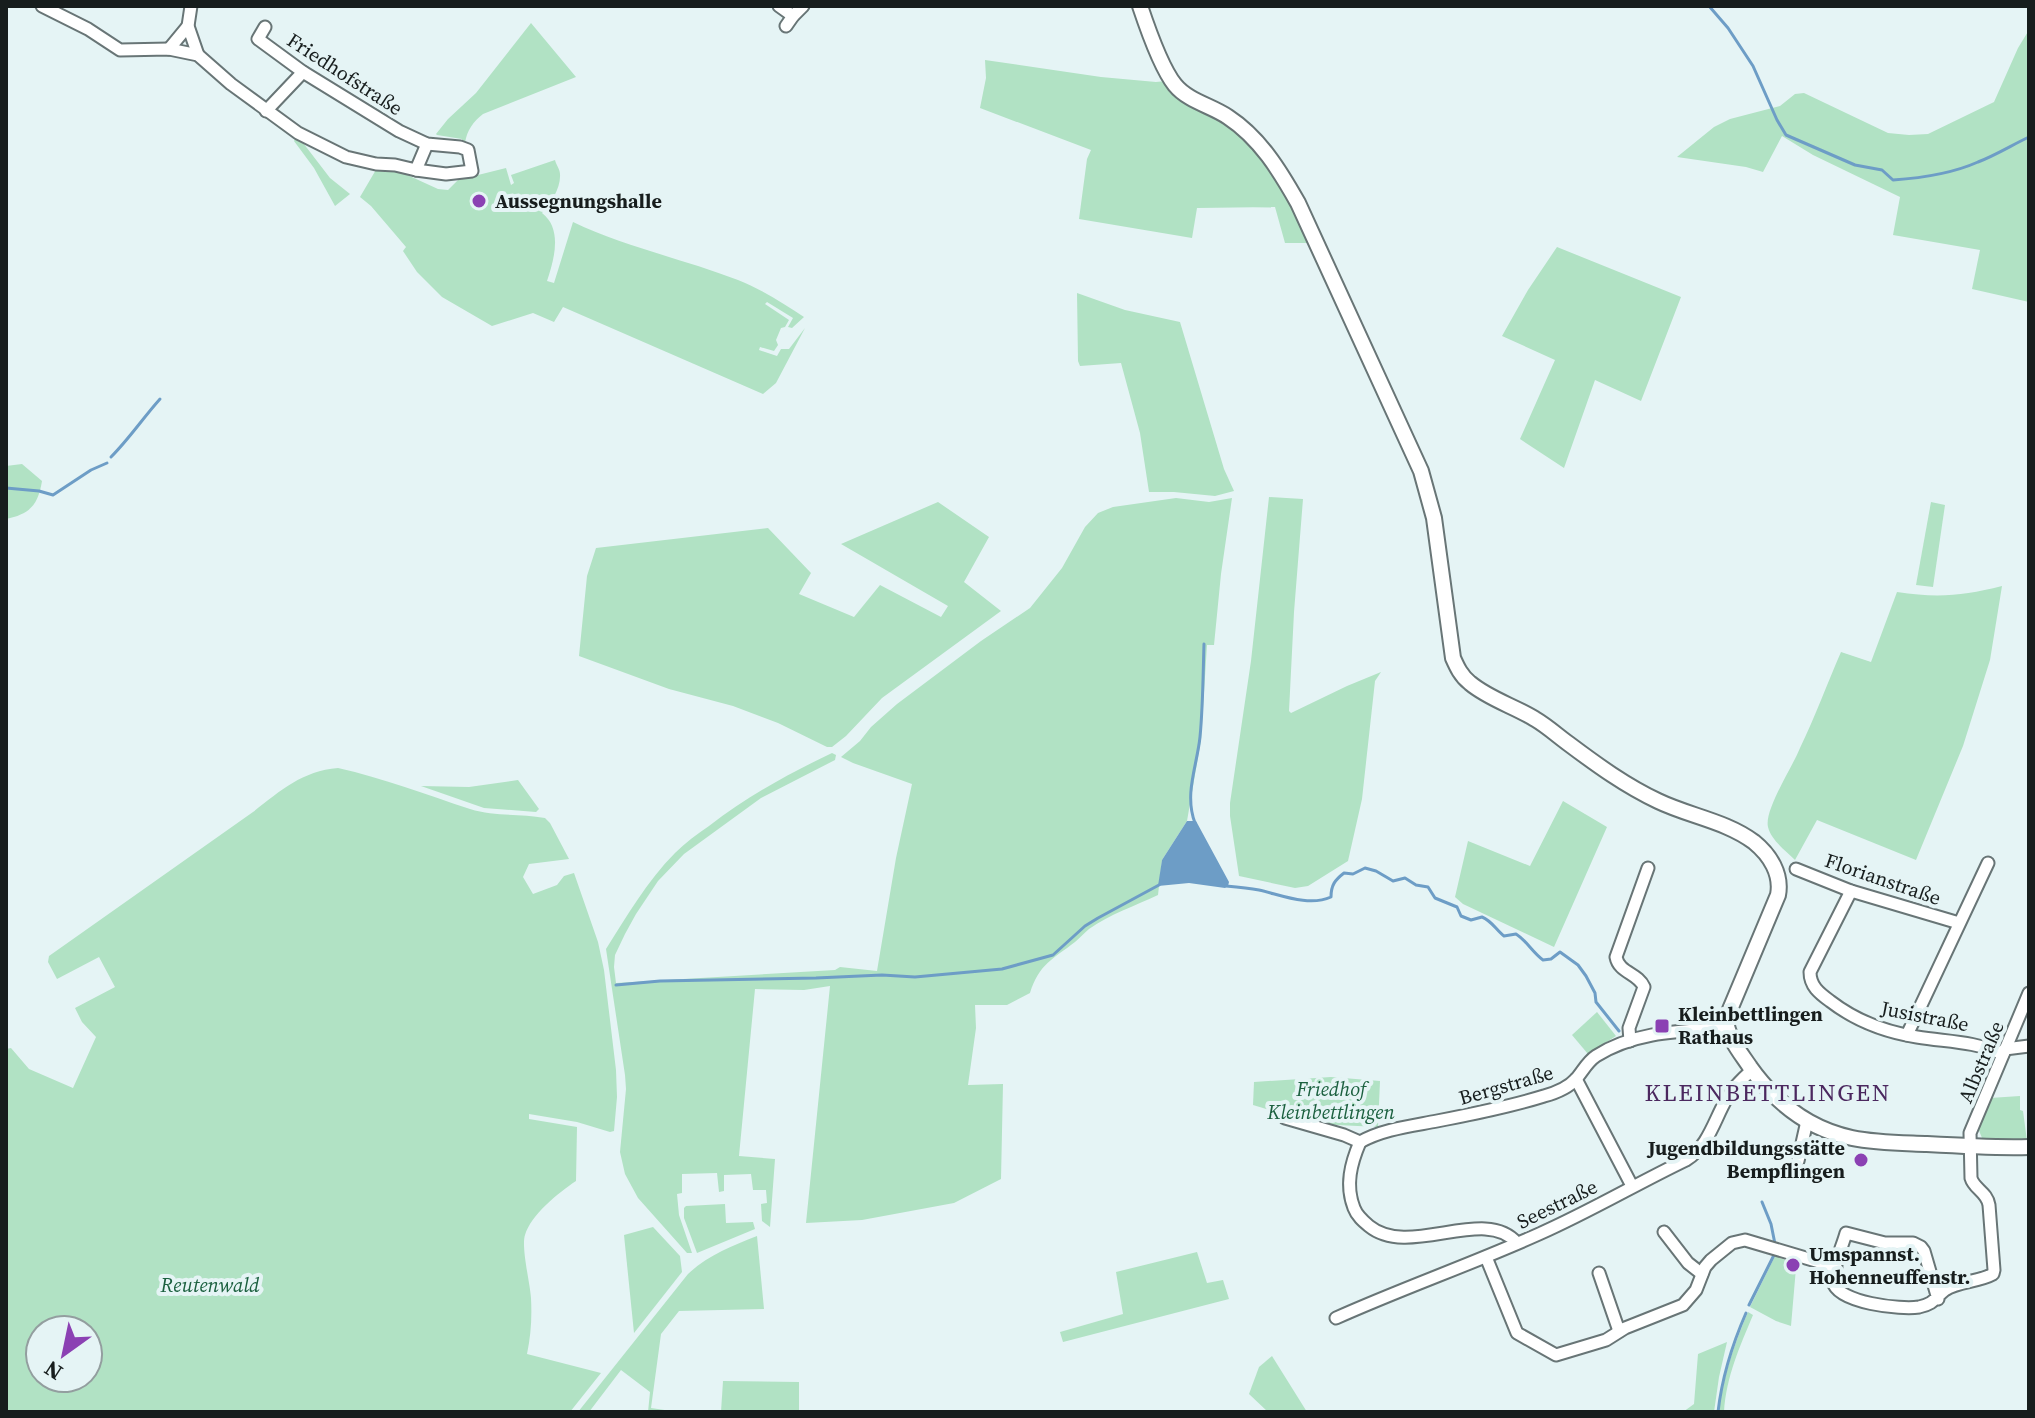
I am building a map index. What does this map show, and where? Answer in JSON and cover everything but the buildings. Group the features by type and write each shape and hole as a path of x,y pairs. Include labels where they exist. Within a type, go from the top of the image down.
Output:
{"street":[{"name":"Friedhofstraße","path":"42,6 88,29 120,50 169,49 198,55 266,111 298,133 346,157 446,174 472,171 468,150 427,144 399,131 303,72 258,39 265,27"},
{"path":"191,6 188,26 198,55"},
{"path":"779,6 790,21 803,6"},
{"path":"1140,6 1177,88 1245,130 1279,169 1298,203 1421,471 1434,518 1453,658 1460,673 1469,683 1536,720 1644,794 1744,835 1767,855 1776,870 1779,887 1775,904 1726,1019 1726,1028 1752,1070 1774,1096 1807,1121 1841,1136 1970,1147 2029,1147"},
{"path":"169,49 188,26"},
{"path":"266,111 303,72"},
{"path":"416,170 427,144"},
{"name":"Florianstraße","path":"1907,1035 1988,863"},
{"path":"1630,1041 1629,1028 1644,987 1639,979 1621,968 1616,957 1648,868"},
{"name":"Florianstraße","path":"1796,869 1851,891 1959,923"},
{"name":"Jusistraße","path":"1851,891 1810,972 1816,990 1834,1004 1876,1027 2004,1052"},
{"name":"Albstraße","path":"1970,1147 1970,1133 2029,993"},
{"name":"Bergstraße","path":"1360,1142 1379,1133 1530,1101 1566,1087 1595,1057 1630,1041 1659,1033 1726,1028"},
{"path":"2004,1052 2029,1046"},
{"name":"Seestraße","path":"1336,1318 1418,1282 1501,1251 1694,1155 1705,1141 1732,1090 1752,1070"},
{"path":"1576,1079 1632,1186"},
{"path":"1285,1118 1360,1142 1350,1173 1349,1193 1355,1212 1373,1230 1389,1237 1403,1238 1476,1229 1495,1231 1513,1238 1517,1243"},
{"path":"1798,1161 1807,1121"},
{"path":"1938,1299 1924,1251 1917,1244 1885,1243 1846,1233 1836,1267 1833,1283 1837,1290 1853,1299 1910,1308 1929,1304 1938,1299 1946,1290 1989,1276 1994,1270 1988,1200 1972,1183 1970,1147"},
{"path":"1495,1231 1501,1251"},
{"path":"1664,1232 1688,1263 1702,1274"},
{"path":"1486,1257 1517,1333 1559,1355 1606,1340 1619,1331 1683,1305 1696,1290 1711,1260 1732,1243 1745,1240 1836,1267"},
{"path":"1599,1273 1619,1331"}],"green space":[{"path":"531,23 576,77 483,114 471,127 465,143 462,139 437,135 448,119 476,93"},
{"path":"2029,30 2029,302 1972,289 1980,250 1893,235 1900,197 1813,155 1782,136 1763,172 1677,157 1714,127 1730,119 1780,106 1795,94 1804,93 1888,133 1928,134 1994,102"},
{"path":"985,60 1101,77 1166,81 1218,117 1254,148 1277,179 1309,243 1285,243 1275,207 1197,208 1192,238 1079,219 1091,150 980,108 986,78"},
{"path":"297,135 330,178 350,194 335,206 314,168 294,141"},
{"path":"555,160 560,172 559,185 542,213 553,227 555,236 547,281 554,283 573,222 613,239 747,284 804,317 792,328 788,327 793,318 767,302 765,304 789,320 781,328 774,351 760,347 759,350 777,356 781,349 789,349 805,328 776,383 763,394 563,307 554,322 533,313 492,326 442,297 417,272 403,251 406,247 360,197 377,168 392,168 438,189 448,190 458,180 506,168 511,185 514,183 511,175"},
{"path":"1557,247 1681,297 1641,401 1595,380 1564,468 1520,439 1555,360 1502,336"},
{"path":"1077,293 1125,310 1180,322 1224,469 1234,491 1215,496 1149,492 1140,433 1121,363 1080,366 1078,361"},
{"path":"22,464 42,481 40,489 32,507 6,519 6,466"},
{"path":"1269,497 1303,499 1289,711 1291,713 1381,672 1375,681 1362,799 1348,861 1308,886 1295,888 1239,876 1230,816"},
{"path":"1176,498 1209,502 1232,498 1214,645 1207,645 1201,740 1187,821 1162,860 1158,895 1089,929 1042,969 1030,993 1007,1005 975,1005 976,1028 968,1085 1003,1084 1001,1179 954,1203 862,1220 806,1223 830,986 804,990 755,989 739,1156 775,1159 770,1227 762,1221 761,1204 767,1203 766,1190 753,1190 751,1174 724,1175 724,1191 719,1192 717,1173 682,1174 682,1193 677,1194 679,1215 692,1253 687,1253 638,1198 625,1174 620,1152 626,1089 606,949 646,887 679,849 724,815 784,777 832,753 836,755 835,760 761,798 684,854 658,881 636,914 615,955 616,983 835,970 840,967 877,971 912,784 841,757 897,704 1030,608 1062,568 1085,527 1098,513 1113,507"},
{"path":"938,502 989,537 964,582 1001,611 882,698 832,747 733,706 669,689 579,656 587,576 596,548 768,528 811,573 799,594 854,617 880,585 941,617 948,606 841,544"},
{"path":"1931,502 1945,505 1933,587 1916,585"},
{"path":"2002,586 1990,660 1963,746 1916,860 1817,820 1795,860 1772,836 1768,819 1841,652 1871,662 1897,592 1950,595"},
{"name":"Reutenwald","path":"338,768 479,811 545,818 569,859 529,864 523,877 533,894 557,885 564,876 574,873 598,942 604,970 617,1097 614,1131 610,1132 577,1122 529,1114 529,1119 577,1127 576,1181 539,1212 525,1235 531,1305 527,1354 601,1373 570,1412 6,1412 6,1049 11,1048 29,1069 73,1088 96,1037 82,1022 75,1008 115,987 99,957 57,979 48,962 49,956 282,790 313,773"},
{"path":"518,780 539,809 536,812 484,808 421,786 469,787"},
{"path":"1563,801 1607,827 1554,947 1463,904 1455,897 1468,841 1530,866"},
{"path":"1597,1012 1616,1036 1588,1054 1572,1035"},
{"name":"Friedhof Kleinbettlingen","path":"1331,1077 1380,1081 1378,1127 1317,1124 1253,1105 1254,1082"},
{"path":"2020,1096 2027,1141 1982,1138 1978,1128 1990,1098"},
{"path":"725,1204 726,1223 753,1222 755,1229 697,1253 684,1218 684,1208"},
{"path":"653,1227 680,1256 682,1272 634,1333 624,1235"},
{"path":"757,1236 764,1309 679,1311 661,1334 651,1408 678,1412 648,1412 650,1392 621,1370 589,1412 578,1412 688,1274 712,1256"},
{"path":"1197,1252 1207,1283 1223,1280 1229,1299 1063,1342 1060,1332 1123,1314 1116,1272"},
{"path":"1775,1256 1793,1263 1796,1268 1791,1326 1750,1307"},
{"path":"1748,1312 1753,1315 1731,1374 1724,1412 1719,1412 1730,1361"},
{"path":"1727,1342 1714,1412 1683,1412 1694,1404 1698,1354"},
{"path":"1272,1356 1307,1412 1268,1412 1249,1394 1259,1367"},
{"path":"723,1381 799,1382 799,1412 721,1412"}],"water":[{"path":"1187,821 1196,821 1229,882 1225,888 1189,883 1158,886 1162,860"}],"waterway":[{"path":"1709,6 1753,66 1786,135 1855,165 1882,170 1893,180 1926,177 1968,166 2029,137"},
{"path":"111,457 160,399"},
{"path":"6,488 53,495 107,463"},
{"path":"1195,823 1191,791 1200,737 1204,644"},
{"path":"1226,886 1314,901 1331,897 1334,883 1344,873 1353,874 1365,868 1393,881 1405,878 1416,885 1428,887 1435,898 1457,907 1461,916 1471,920 1482,917 1504,936 1516,934 1543,960 1551,959 1560,952 1578,965 1595,993 1596,1002 1619,1031"},
{"path":"616,985 882,975 915,977 1002,969 1053,955 1085,926 1159,885"},
{"path":"1762,1202 1775,1244"},
{"path":"1749,1305 1774,1255"},
{"path":"1718,1412 1728,1361 1746,1313"}],"place":[{"name":"Aussegnungshalle","path":"479,201"},
{"name":"Kleinbettlingen Rathaus","path":"1662,1026"},
{"name":"Jugendbildungsstätte Bempflingen","path":"1861,1160"},
{"name":"Umspannst. Hohenneuffenstr.","path":"1793,1265"}],"district":[{"name":"KLEINBETTLINGEN","path":"1768,1093"}]}
